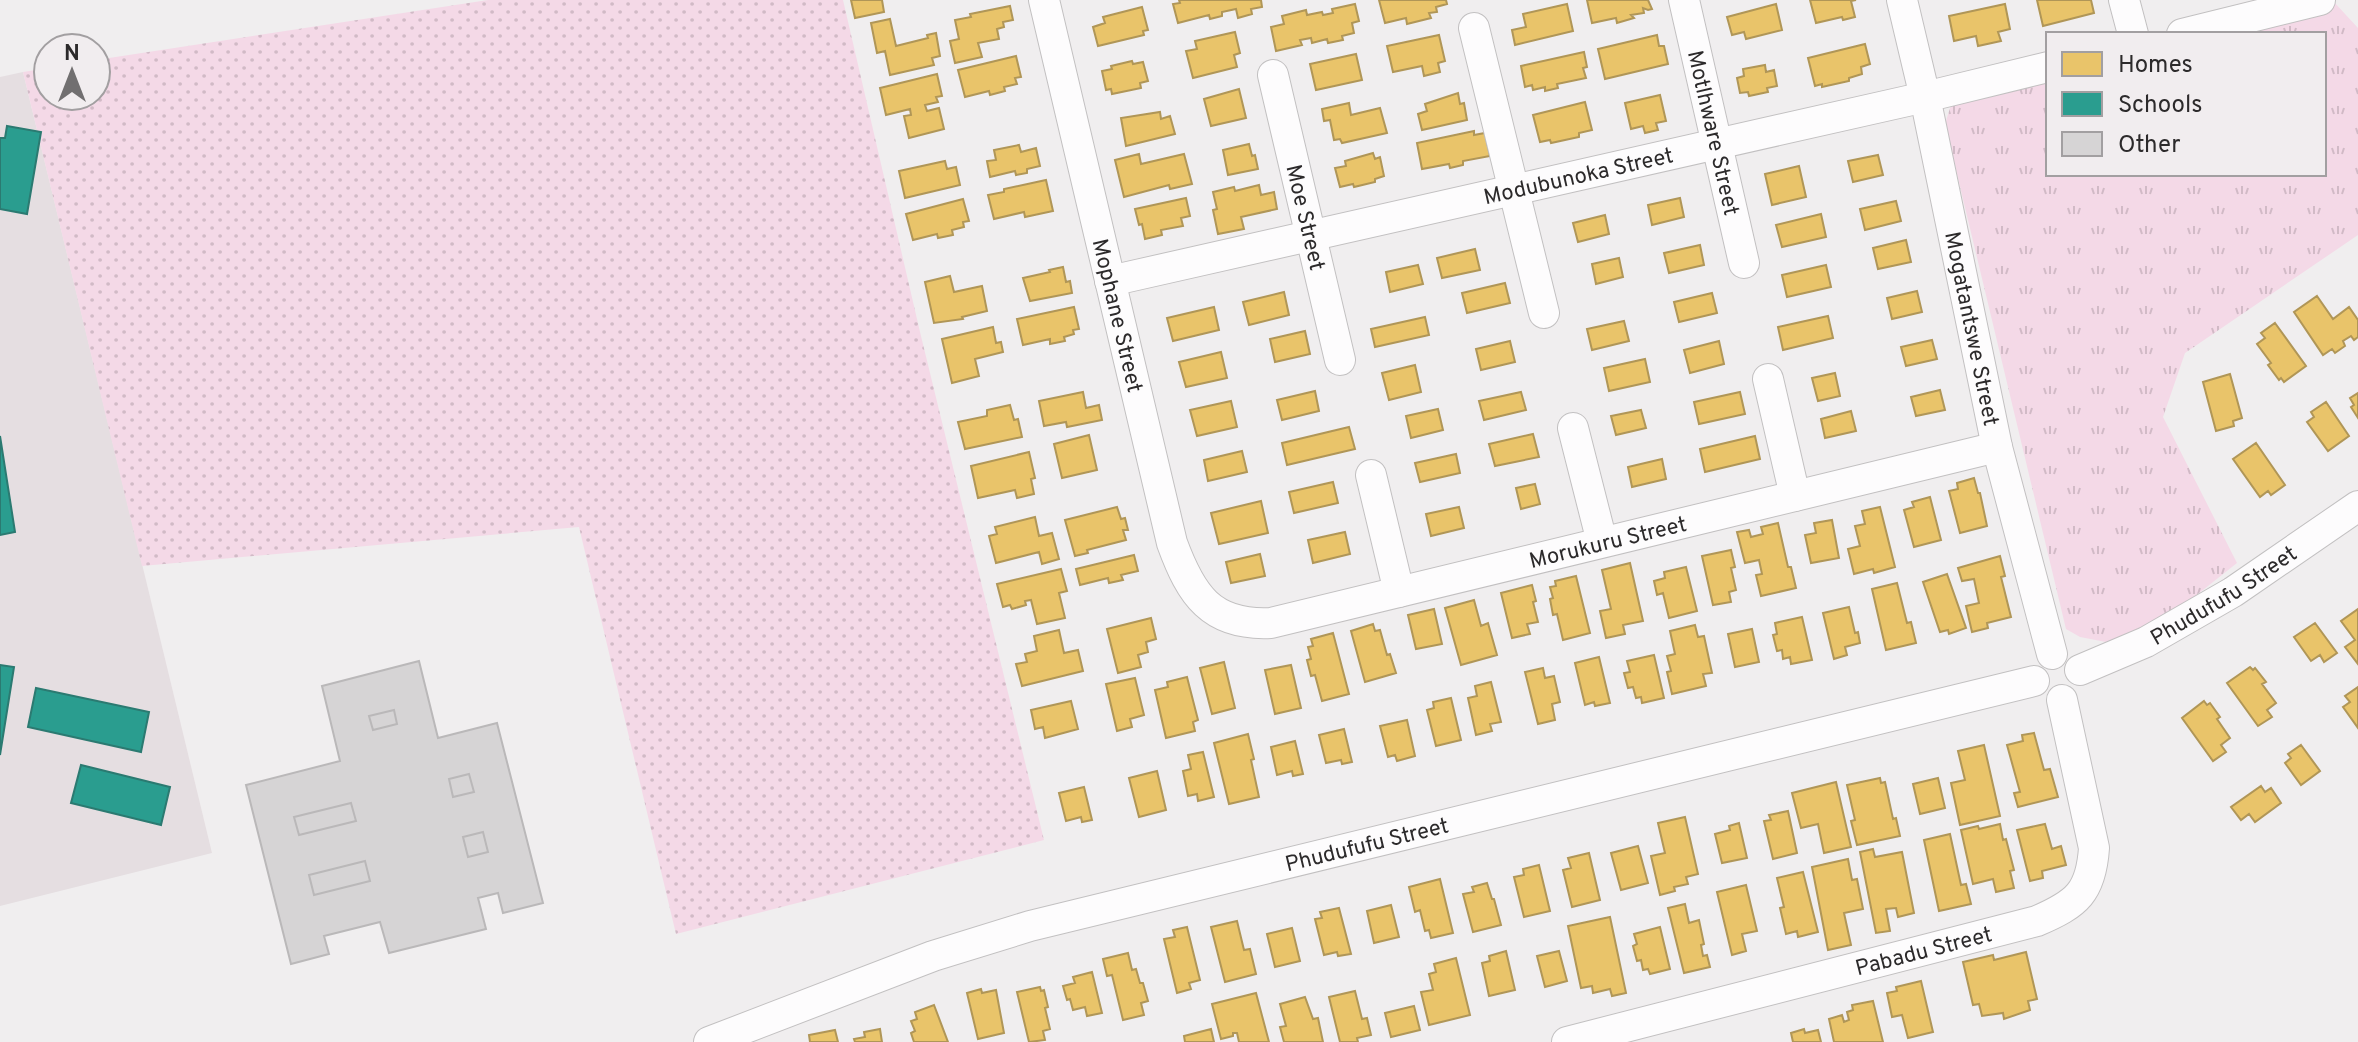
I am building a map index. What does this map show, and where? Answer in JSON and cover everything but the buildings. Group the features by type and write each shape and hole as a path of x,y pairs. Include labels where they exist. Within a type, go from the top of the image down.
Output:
{"street":[{"name":"Mophane Street","path":"1044,0 1172,543 1189,584 1201,600 1220,615"},
{"name":"Motlhware Street","path":"1684,0 1744,263"},
{"name":"Mogatantswe Street","path":"1902,0 1997,447 2052,654"},
{"path":"2124,0 2132,32"},
{"path":"2191,32 2329,1"},
{"path":"1474,28 1544,313"},
{"name":"Modubunoka Street","path":"1110,281 2046,67"},
{"name":"Moe Street","path":"1273,75 1340,360"},
{"path":"1768,379 1795,496"},
{"path":"1573,428 1602,542"},
{"name":"Morukuru Street","path":"1220,615 1238,621 1271,623 1997,447"},
{"path":"1371,475 1399,592"},
{"name":"Phudufufu Street","path":"2080,670 2146,642 2233,592 2358,506"},
{"path":"2052,654 2063,654 2080,670 2079,685 2062,700 2041,694 2034,681 2036,665 2052,654"},
{"name":"Phudufufu Street","path":"709,1042 933,956 1030,926 2034,681"},
{"name":"Pabadu Street","path":"1567,1042 2037,921 2064,909 2082,892 2092,872 2094,848 2062,700"}],"shaded area":[{"path":"23,72 212,853 0,906 0,77"}],"green space":[{"path":"488,0 843,0 1044,840 676,934 579,527 142,566 33,112 112,112 112,58"},
{"path":"2334,2 2358,28 2358,235 2185,353 2163,417 2237,563 2155,628 2106,642 2080,637 2066,629 1945,124 1951,105 2046,72 2046,176 2326,176 2326,32 2209,32"},
{"path":"32,71 32,109 23,72"}]}
